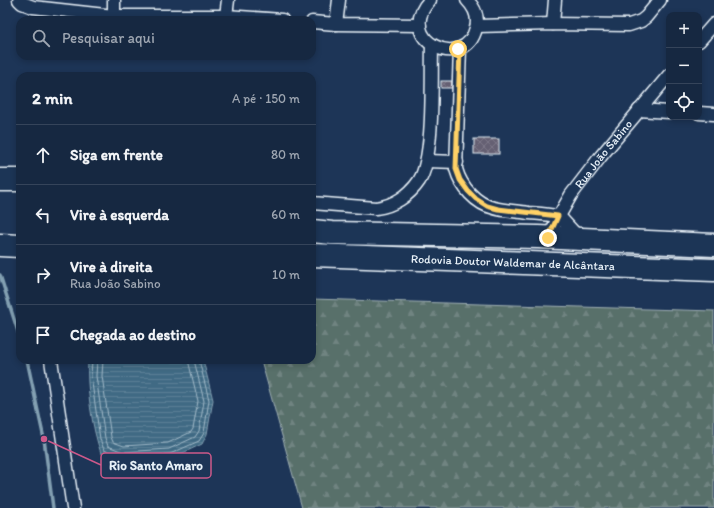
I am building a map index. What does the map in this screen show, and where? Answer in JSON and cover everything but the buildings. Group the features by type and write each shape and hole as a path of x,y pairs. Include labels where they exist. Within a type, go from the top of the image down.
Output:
{"highway":[{"path":"0,180 16,180"},
{"name":"Rodovia Doutor Waldemar de Alcântara","path":"316,231 332,233 442,234 714,245"},
{"path":"0,245 16,246"},
{"name":"Rodovia Doutor Waldemar de Alcântara","path":"316,256 714,270"}],"street":[{"path":"19,0 33,8 114,16 226,16 228,0"},
{"path":"114,0 114,16"},
{"path":"336,24 339,0"},
{"path":"430,0 422,11 420,25 424,37 432,45 442,50 460,48 470,40 474,33 477,26 477,18 474,10 466,0"},
{"path":"552,24 555,0"},
{"path":"477,26 552,24 629,25 641,21 646,17 660,0"},
{"path":"316,22 420,25"},
{"path":"702,38 714,24"},
{"path":"316,203 376,208 389,206 406,194 419,181 427,161 431,117 432,45"},
{"path":"460,48 456,169 464,185 476,199 487,206 498,209 558,216 581,240"},
{"name":"Rua João Sabino","path":"548,238 558,216 571,195 601,156 666,78"},
{"path":"639,110 666,112"},
{"path":"702,113 714,114"},
{"path":"427,161 457,162"},
{"path":"52,364 73,508"}],"green space":[{"path":"316,299 714,311 714,508 302,508 262,364 316,364"}],"water":[{"path":"88,364 204,364 213,400 207,434 202,444 172,458 121,462 101,453 90,407"}],"waterway":[{"path":"0,275 16,325"},
{"path":"28,364 44,439 53,508"}],"place":[{"name":"Rio Santo Amaro","path":"44,439"}],"route":[{"path":"458,49 460,48 456,169 460,180 476,199 492,208 515,212 558,216 548,238"}]}
